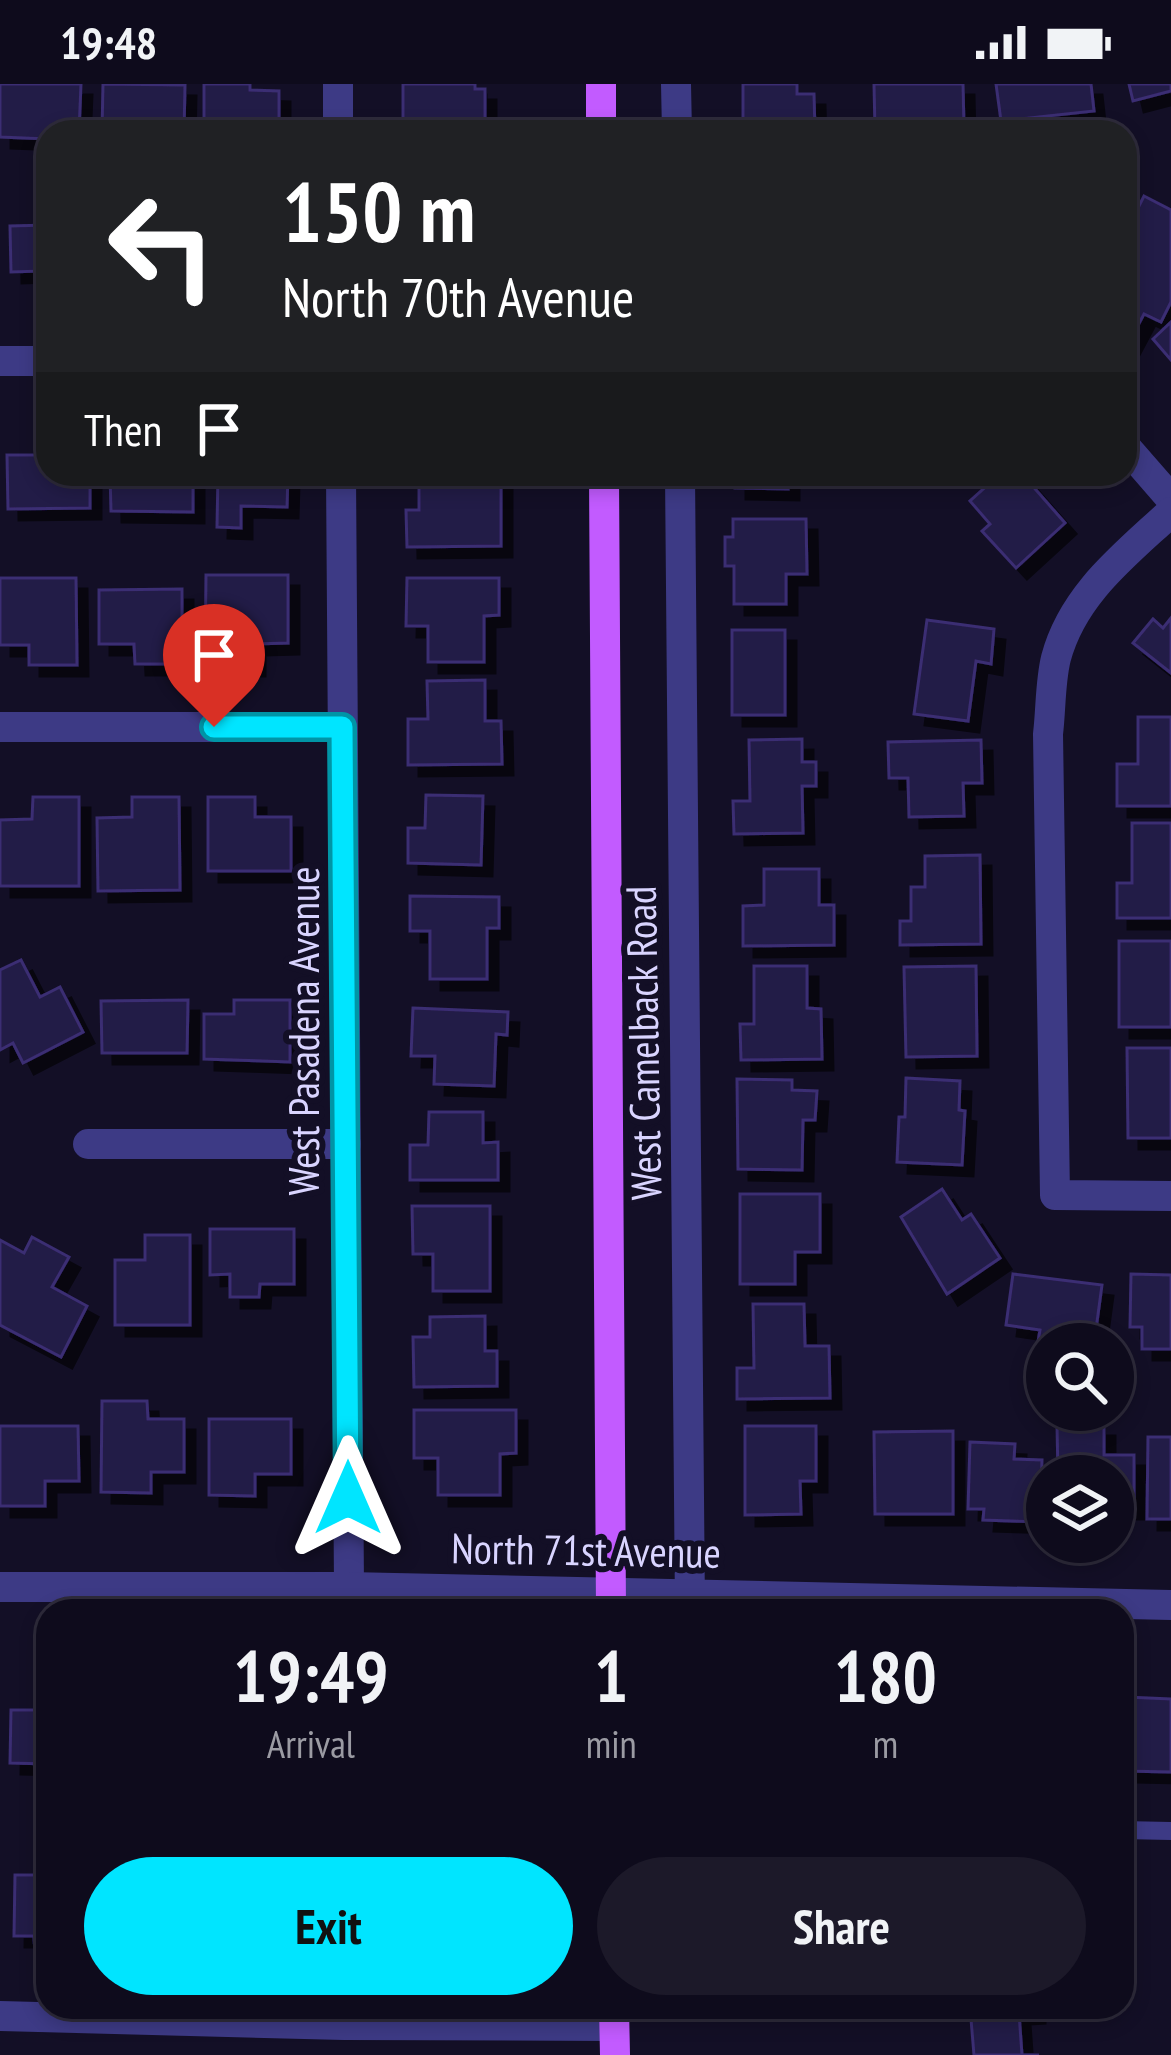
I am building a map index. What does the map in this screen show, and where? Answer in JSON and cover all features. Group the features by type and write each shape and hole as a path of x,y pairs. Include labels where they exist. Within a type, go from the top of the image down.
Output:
{"main road":[{"path":"601,84 602,120"},
{"name":"West Camelback Road","path":"604,486 611,1599"}],"street":[{"path":"338,84 338,120"},
{"path":"676,84 676,120"},
{"path":"0,361 36,361"},
{"path":"1137,460 1171,499"},
{"name":"West Pasadena Avenue","path":"340,486 349,1587"},
{"name":"West Camelback Road","path":"680,486 690,1599"},
{"path":"1171,512 1103,574 1082,601 1056,658 1048,734 1055,1195 1171,1196"},
{"path":"0,727 342,727"},
{"path":"88,1144 346,1144"},
{"name":"North 71st Avenue","path":"0,1587 349,1587 559,1599"},
{"name":"North 71st Avenue","path":"1134,1605 1171,1605"},
{"path":"0,2016 36,2019"},
{"path":"43,2019 344,2040 614,2029"}],"lane":[{"path":"1134,1830 1171,1832"}],"building":[{"path":"0,84 81,84 80,120 36,120 36,138 0,137"},
{"path":"103,84 185,85 184,120 102,120"},
{"path":"204,84 250,84 250,90 279,91 279,120 204,120"},
{"path":"403,84 475,84 475,89 485,89 485,120 403,120"},
{"path":"743,84 797,84 797,94 814,94 815,120 732,120 743,119"},
{"path":"874,84 963,84 964,120 875,120"},
{"path":"996,84 1091,84 1094,111 1001,120"},
{"path":"1129,84 1171,84 1171,91 1133,101"},
{"path":"1144,196 1171,210 1171,302 1161,322 1144,314 1137,327 1137,210"},
{"path":"36,225 36,271 11,272 10,226"},
{"path":"1171,322 1171,360 1153,339"},
{"path":"7,455 36,455 36,486 90,486 90,508 8,509"},
{"path":"110,486 193,486 193,512 111,511"},
{"path":"218,486 288,486 287,507 241,506 241,528 217,527"},
{"path":"419,486 501,486 501,546 407,547 406,510 419,510"},
{"path":"735,486 788,486 788,489"},
{"path":"987,486 1033,486 1065,523 1016,568 982,531 990,524 970,501"},
{"path":"733,519 806,519 807,574 786,574 786,604 734,604 734,566 725,566 725,537 733,537"},
{"path":"206,575 288,575 288,643 254,644 254,665 205,665"},
{"path":"0,578 76,578 77,665 29,665 29,645 0,645"},
{"path":"407,578 499,578 499,615 484,616 484,662 428,662 428,626 406,626"},
{"path":"182,589 182,664 135,664 134,644 99,644 99,590"},
{"path":"1171,618 1171,673 1133,643 1153,619 1163,628"},
{"path":"927,620 994,629 991,664 976,661 968,721 914,714"},
{"path":"732,630 785,630 785,715 732,715"},
{"path":"485,680 485,721 501,721 502,764 408,765 408,719 428,719 427,681"},
{"path":"1138,717 1171,717 1171,806 1117,806 1117,764 1138,764"},
{"path":"802,739 802,762 816,762 816,786 802,786 803,833 734,834 733,801 750,801 749,740"},
{"path":"981,740 982,783 963,783 964,816 909,817 908,778 889,778 888,742"},
{"path":"426,795 483,796 481,865 408,863 408,828 425,828"},
{"path":"33,797 79,797 79,886 0,886 0,820 32,819"},
{"path":"132,797 179,797 180,890 98,891 97,818 132,817"},
{"path":"208,797 255,797 255,817 291,817 291,871 208,871"},
{"path":"1132,823 1171,823 1171,918 1117,918 1117,883 1132,883"},
{"path":"980,855 981,944 900,945 900,921 911,921 911,887 925,887 925,856"},
{"path":"764,869 819,869 819,905 834,905 834,945 743,946 743,906 764,905"},
{"path":"410,896 499,897 499,928 487,928 487,979 430,979 430,931 410,931"},
{"path":"1119,941 1171,941 1171,1027 1119,1027"},
{"path":"21,960 40,997 60,987 83,1032 23,1063 13,1043 0,1050 0,970"},
{"path":"754,966 807,966 807,1008 821,1009 822,1059 741,1060 740,1024 754,1024"},
{"path":"976,966 977,1056 906,1057 904,967"},
{"path":"188,1000 187,1053 102,1053 101,1001"},
{"path":"234,1000 290,1000 290,1062 204,1059 204,1014 234,1014"},
{"path":"413,1008 508,1012 507,1035 496,1034 494,1086 434,1084 435,1056 411,1056"},
{"path":"1127,1048 1171,1048 1171,1138 1128,1138"},
{"path":"906,1078 960,1081 959,1110 965,1111 962,1165 897,1162"},
{"path":"737,1079 792,1080 792,1090 817,1091 815,1120 803,1120 802,1170 738,1169"},
{"path":"429,1112 483,1112 483,1143 498,1142 498,1180 410,1180 410,1145 428,1145"},
{"path":"942,1189 962,1220 971,1214 1000,1258 947,1294 901,1217"},
{"path":"740,1194 820,1194 820,1252 795,1252 795,1284 740,1284"},
{"path":"412,1206 490,1206 490,1291 433,1291 433,1254 413,1254"},
{"path":"210,1229 294,1229 294,1284 260,1284 259,1297 230,1297 230,1274 210,1275"},
{"path":"145,1235 190,1235 190,1325 115,1325 115,1260 145,1260"},
{"path":"32,1237 69,1257 52,1287 87,1306 61,1357 0,1325 0,1240 24,1253"},
{"path":"1013,1274 1102,1285 1097,1323 1006,1325"},
{"path":"1131,1274 1171,1275 1171,1349 1142,1349 1142,1327 1130,1323"},
{"path":"753,1304 804,1304 805,1346 829,1346 830,1398 737,1399 737,1368 754,1368"},
{"path":"485,1316 485,1351 497,1351 497,1386 414,1387 413,1337 430,1337 430,1317"},
{"path":"102,1401 147,1401 148,1419 184,1419 184,1472 151,1472 151,1493 101,1492"},
{"path":"414,1410 516,1410 516,1453 500,1454 500,1495 438,1495 438,1458 414,1458"},
{"path":"209,1419 291,1419 291,1474 255,1474 255,1496 209,1495"},
{"path":"0,1426 78,1426 79,1481 45,1481 45,1506 0,1506"},
{"path":"745,1426 816,1426 816,1481 800,1481 801,1514 745,1515"},
{"path":"953,1431 953,1514 875,1514 874,1432"},
{"path":"1057,1431 1104,1431 1104,1455 1058,1455"},
{"path":"1148,1437 1171,1437 1171,1519 1147,1519"},
{"path":"970,1442 1015,1444 1014,1459 1026,1459 1026,1522 983,1520 984,1509 968,1509"},
{"path":"1134,1697 1171,1699 1171,1772 1134,1771"},
{"path":"11,1710 36,1710 36,1764 10,1763"},
{"path":"15,1875 36,1875 36,1954 34,1936 14,1936"},
{"path":"971,2019 1019,2019 1022,2055 974,2055"}],"route":[{"path":"214,727 342,727 348,1498"}]}
